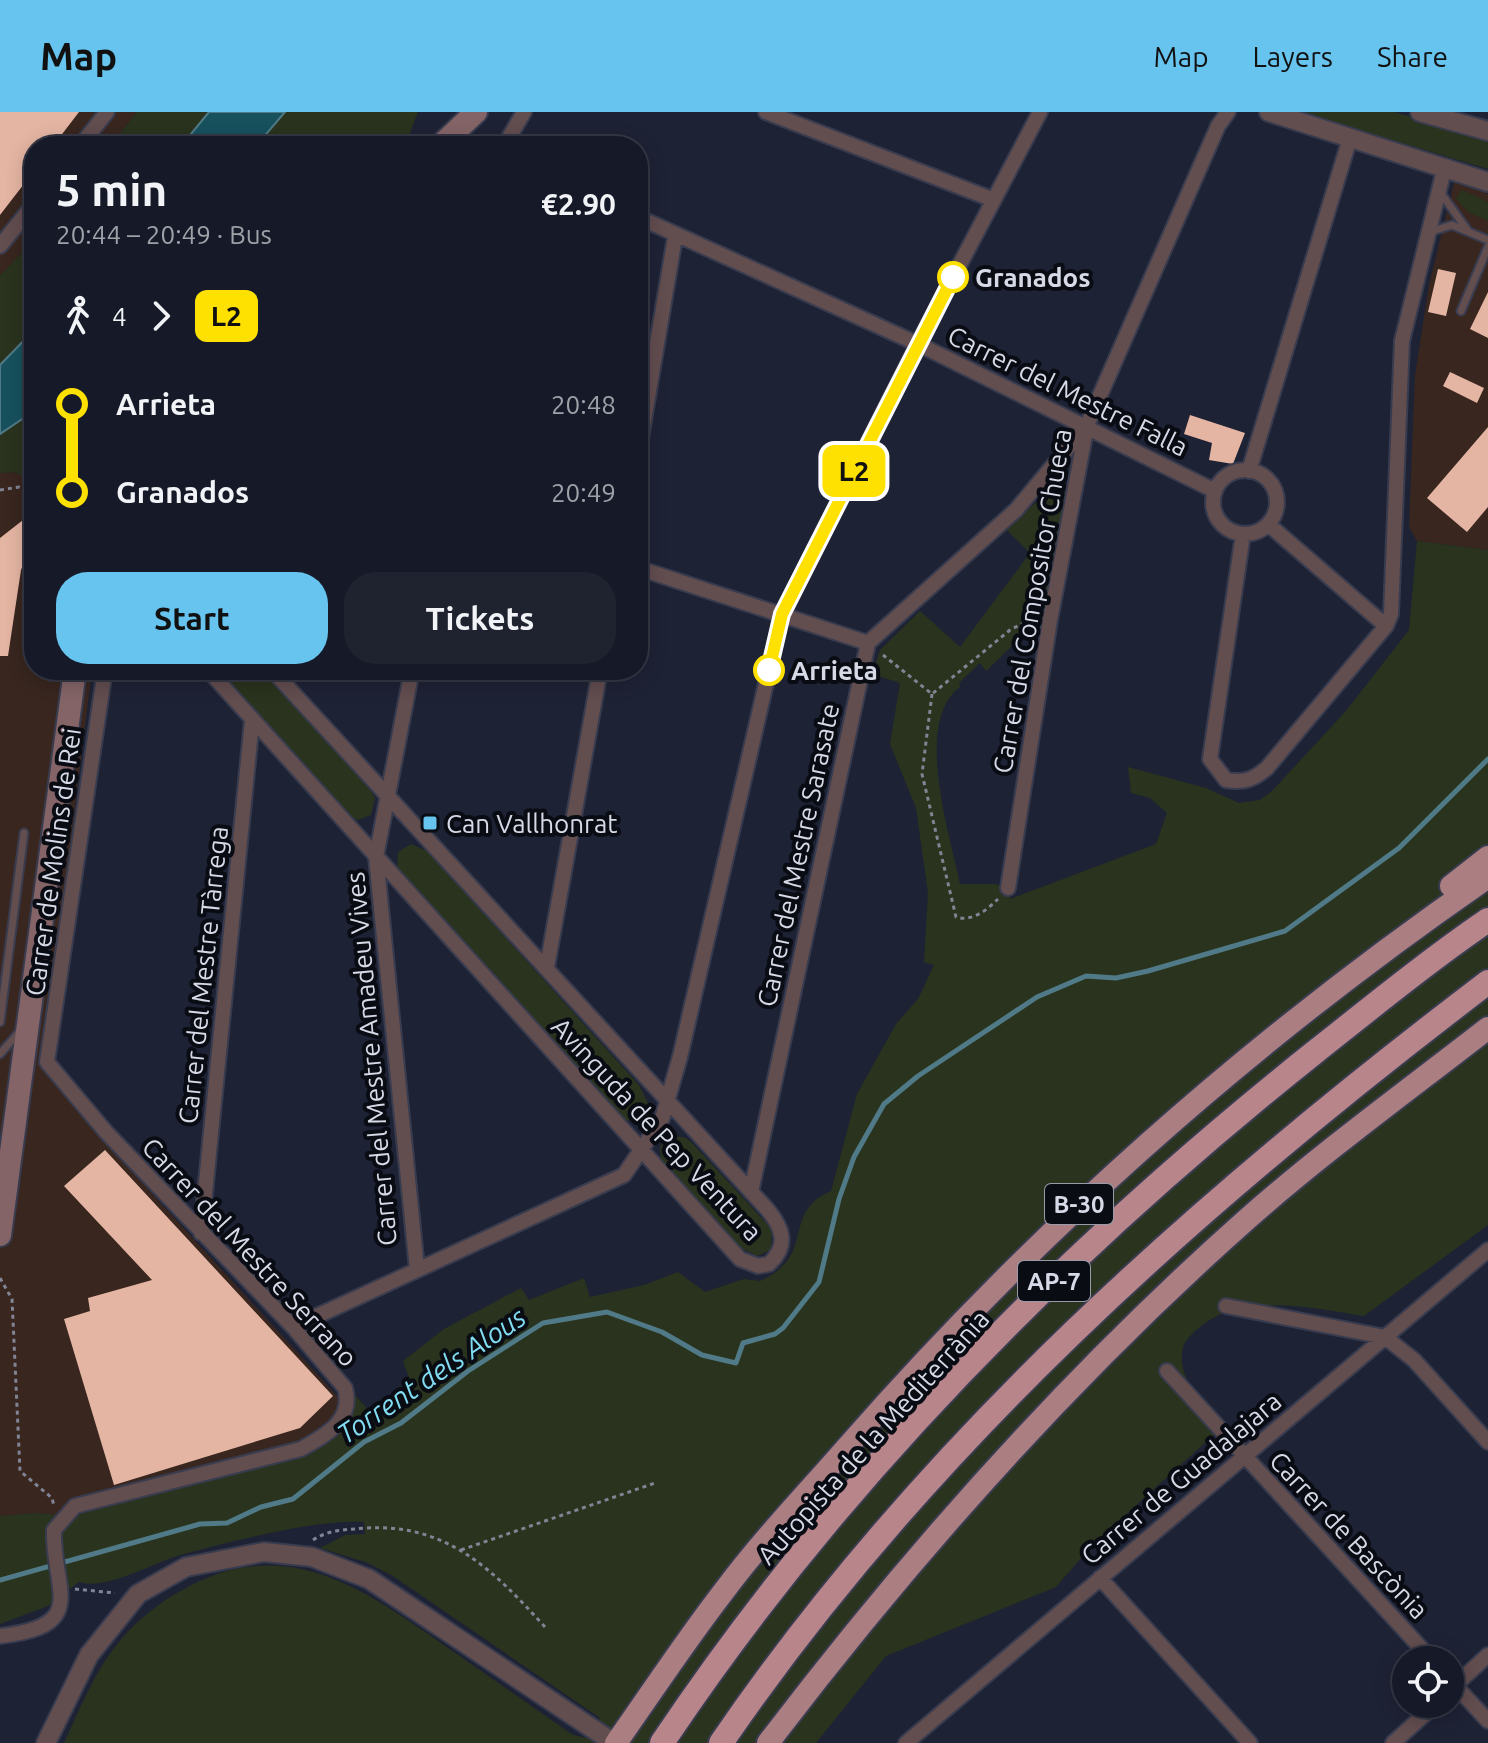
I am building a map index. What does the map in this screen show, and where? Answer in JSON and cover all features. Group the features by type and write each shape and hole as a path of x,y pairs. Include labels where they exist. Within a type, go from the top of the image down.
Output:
{"highway":[{"path":"1373,956 1437,896 1488,857"},
{"name":"B-30","path":"615,1743 725,1589 907,1378 1042,1238 1164,1127 1373,956 1488,877"},
{"name":"Autopista de la Mediterrània","path":"662,1743 685,1708 837,1511 1031,1304 1157,1184 1237,1115 1488,920"},
{"name":"AP-7","path":"724,1739 778,1664 887,1530 964,1444 1066,1339 1233,1184 1351,1086 1488,982"},
{"path":"768,1743 946,1521 1091,1367 1246,1220 1488,1028"},
{"path":"1417,1084 1488,1038"}],"main road":[{"path":"451,136 476,112"},
{"path":"0,1235 7,1135 26,1027 74,680"}],"street":[{"path":"88,136 107,112"},
{"path":"510,136 524,112"},
{"path":"766,112 994,200"},
{"path":"293,1327 624,1175 641,1149 669,1102 782,614 918,344 1040,112"},
{"name":"Carrer del Compositor Chueca","path":"1008,888 1050,620 1087,425 1218,126 1228,112"},
{"path":"1269,112 1488,182"},
{"path":"1420,112 1488,131"},
{"path":"1249,471 1350,138"},
{"path":"1243,534 1210,759 1226,780 1242,782 1256,778 1386,626 1391,614 1402,341 1445,166"},
{"path":"0,246 24,216"},
{"name":"Carrer del Mestre Falla","path":"648,222 918,344 1215,491"},
{"path":"648,397 675,237"},
{"path":"648,571 868,643 1016,510 1087,425"},
{"path":"1249,471 1269,481 1276,494 1277,505 1268,524 1254,533 1243,534 1231,531 1216,516 1215,491 1229,475 1249,471"},
{"path":"1268,524 1386,626"},
{"name":"Carrer del Mestre Sarasate","path":"751,1192 868,643"},
{"name":"Carrer de Molins de Rei","path":"47,1062 104,680"},
{"name":"Avinguda de Pep Ventura","path":"217,680 740,1259 758,1266 776,1257 783,1245 783,1232 751,1192 281,680"},
{"name":"Carrer del Mestre Amadeu Vives","path":"410,680 376,857 417,1269"},
{"path":"547,967 598,680"},
{"name":"Carrer del Mestre Tàrrega","path":"201,1233 252,721"},
{"name":"Carrer del Mestre Serrano","path":"47,1062 106,1132 293,1327 345,1388 349,1401 331,1430 301,1449 75,1506 59,1521"},
{"name":"Carrer de Guadalajara","path":"906,1743 1488,1250"},
{"path":"1226,1306 1385,1337 1414,1360 1488,1442"},
{"name":"Carrer de Bascònia","path":"1167,1371 1419,1646"},
{"path":"0,1636 35,1632 58,1609 63,1589 54,1541 59,1521"},
{"path":"46,1743 89,1655 138,1594 162,1578 210,1561 264,1552 293,1553 349,1570 389,1590 615,1743"},
{"path":"1100,1578 1250,1743"},
{"path":"1464,1675 1488,1655"},
{"path":"1464,1697 1488,1721"},
{"path":"1393,1743 1421,1718"}],"lane":[{"path":"1439,190 1469,232"},
{"path":"1427,233 1452,225 1488,240"},
{"path":"1461,311 1488,247"},
{"path":"0,1022 24,833"},
{"path":"0,1054 26,1027"}],"path":[{"path":"0,490 24,489"},
{"path":"1008,888 988,909 964,919 956,917 922,774 932,694 1017,626 1052,615 1050,620"},
{"path":"868,643 932,694"},
{"path":"0,1278 12,1299 20,1471 52,1498 59,1521"},
{"path":"461,1550 655,1483"},
{"path":"293,1553 327,1531 390,1527 461,1550 497,1575 545,1627"},
{"path":"63,1589 138,1594"}],"shaded area":[{"path":"0,112 137,112 118,136 24,136 24,250 0,276"},
{"path":"137,112 209,112 189,136 118,136"},
{"path":"209,112 285,112 265,136 189,136"},
{"path":"285,112 418,112 409,136 265,136"},
{"path":"1299,112 1394,112 1488,139 1488,169"},
{"path":"1455,179 1488,194 1488,550 1417,541 1409,527 1415,375 1429,285"},
{"path":"1462,190 1488,202 1488,221 1468,212 1456,199"},
{"path":"24,250 24,340 0,365 0,276"},
{"path":"24,340 24,418 0,434 0,365"},
{"path":"24,418 24,477 15,472 0,473 0,434"},
{"path":"15,472 24,477 24,680 91,680 43,1066 104,1141 351,1411 344,1427 313,1450 74,1516 35,1513 0,1516 0,473"},
{"path":"1054,486 1067,495 1040,626 1033,626 986,671 980,663 959,683 960,687 946,703 939,726 939,780 960,884 995,884 1008,888 1010,899 1156,844 1167,813 1150,798 1131,793 1128,767 1206,788 1239,803 1260,800 1345,712 1409,630 1417,541 1488,550 1488,1225 1364,1316 1267,1305 1221,1314 1201,1326 1184,1344 1183,1368 1193,1388 1226,1424 1095,1542 1056,1587 886,1656 816,1743 64,1743 100,1669 138,1622 184,1589 222,1573 257,1566 291,1567 324,1575 355,1589 417,1626 573,1735 587,1738 600,1718 393,1576 368,1563 320,1548 345,1535 365,1534 364,1522 321,1524 272,1532 180,1555 115,1580 90,1584 79,1582 48,1606 0,1624 0,1516 35,1513 74,1516 313,1450 344,1427 356,1396 372,1414 413,1388 403,1361 444,1329 521,1288 529,1300 584,1278 590,1297 644,1285 678,1272 705,1292 744,1279 760,1281 778,1271 795,1247 807,1211 816,1200 831,1191 857,1094 896,1024 918,999 934,965 924,962 928,893 916,808 890,744 900,683 872,674 880,650 920,611 960,647 1030,553 1006,529"},
{"path":"223,680 272,680 375,798 371,815 358,820 350,817"},
{"path":"411,844 427,851 639,1085 648,1103 647,1112 634,1122 620,1118 397,870 398,852"},
{"path":"670,1135 686,1138 693,1144 772,1229 771,1250 757,1256 739,1247 669,1172 661,1160 660,1147"}],"building":[{"path":"0,112 79,112 61,136 24,136 24,184 0,215"},
{"path":"1438,269 1456,273 1446,316 1428,312"},
{"path":"1488,292 1488,338 1470,329"},
{"path":"1450,372 1484,388 1477,403 1443,386"},
{"path":"1190,415 1245,433 1233,464 1209,460 1212,443 1184,434"},
{"path":"1488,427 1488,507 1467,532 1427,498"},
{"path":"23,520 24,563 8,656 0,656 0,538"},
{"path":"105,1150 333,1396 300,1428 114,1485 64,1319 90,1311 88,1298 152,1280 64,1186"}],"waterway":[{"name":"Torrent dels Alous","path":"0,1580 200,1524 227,1523 261,1507 293,1499 364,1442 401,1423 468,1371 543,1323 607,1312 662,1332 702,1355 736,1363 743,1343 775,1334 783,1328 819,1282 839,1199 854,1157 884,1104 918,1076 1037,997 1086,976 1116,978 1148,971 1285,931 1399,848 1488,759"}],"bus line":[{"name":"L2","path":"769,670 782,614 953,277"}],"place":[{"name":"Granados","path":"953,277"},
{"name":"Arrieta","path":"769,670"},
{"name":"Can Vallhonrat","path":"430,823"}]}
